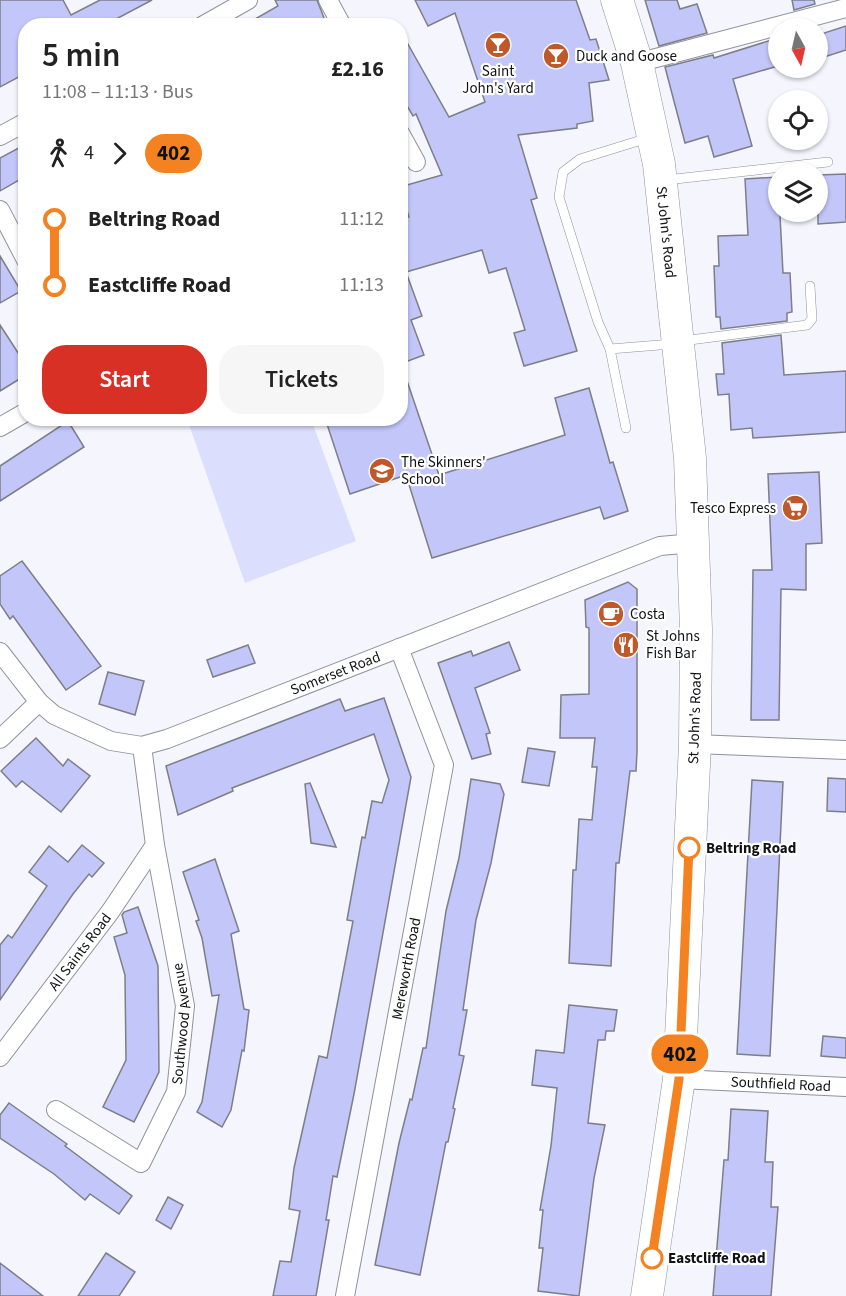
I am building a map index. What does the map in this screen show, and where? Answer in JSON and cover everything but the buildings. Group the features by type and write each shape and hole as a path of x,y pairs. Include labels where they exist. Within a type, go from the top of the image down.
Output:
{"highway":[{"name":"St John's Road","path":"617,0 636,63 661,180 680,342 690,458 697,656 679,1079 647,1296"}],"street":[{"path":"216,18 249,0"},
{"path":"328,0 338,18"},
{"path":"636,63 846,8"},
{"path":"0,136 18,126"},
{"path":"408,147 417,162"},
{"path":"0,210 18,245"},
{"path":"0,427 18,417"},
{"name":"Somerset Road","path":"0,652 39,702 54,715 111,741 142,746 167,739 660,546 694,543"},
{"name":"Mereworth Road","path":"345,1296 444,765 399,648"},
{"path":"0,739 39,702"},
{"path":"695,744 846,750"},
{"name":"Southwood Avenue","path":"56,1110 141,1163 176,1092 185,1006 155,845 142,746"},
{"name":"All Saints Road","path":"0,1057 110,912 155,845"},
{"name":"Southfield Road","path":"679,1079 846,1087"}],"lane":[{"path":"626,428 610,349 598,322 559,197 562,172 579,159 653,136"},
{"path":"661,180 768,168"},
{"path":"610,349 807,325 812,319 810,286"}],"shaded area":[{"path":"189,426 314,426 356,541 245,583"}],"bus line":[{"name":"402","path":"652,1258 679,1079 689,848"}],"place":[{"name":"Saint John's Yard","path":"498,45"},
{"name":"Duck and Goose","path":"556,56"},
{"name":"The Skinners' School","path":"382,471"},
{"name":"Tesco Express","path":"795,508"},
{"name":"Costa","path":"611,614"},
{"name":"St Johns Fish Bar","path":"626,645"},
{"name":"Beltring Road","path":"689,848"},
{"name":"Eastcliffe Road","path":"652,1258"}]}
